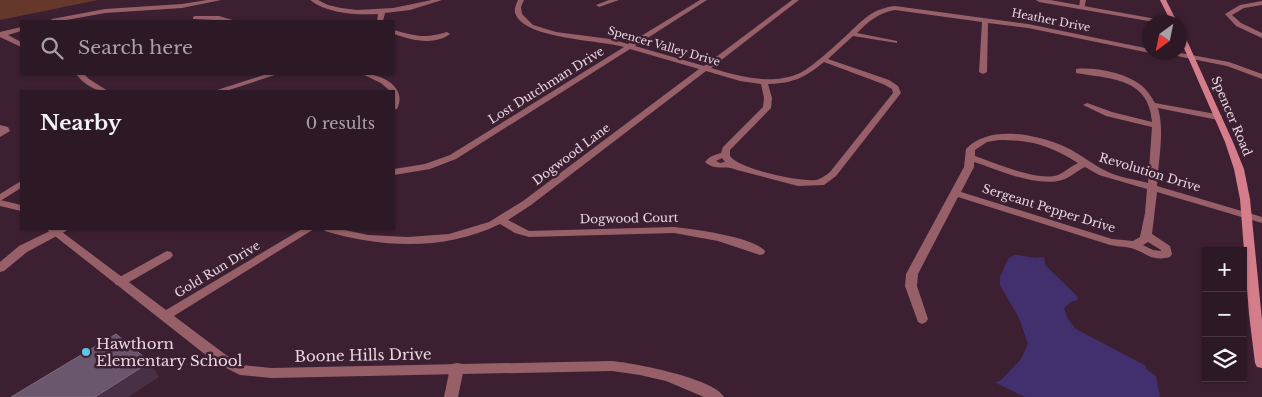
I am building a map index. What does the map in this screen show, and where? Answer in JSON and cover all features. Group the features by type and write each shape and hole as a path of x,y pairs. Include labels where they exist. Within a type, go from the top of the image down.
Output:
{"main road":[{"path":"1163,0 1170,15"},
{"name":"Spencer Road","path":"1187,47 1239,169 1246,215 1255,314 1262,362"}],"street":[{"path":"58,20 116,10 198,4 218,0"},
{"path":"313,0 324,6 339,10 382,11 415,7 439,0"},
{"name":"Spencer Valley Drive","path":"521,0 518,7 519,15 539,30 563,36 602,40 740,79 764,82"},
{"path":"599,5 616,0"},
{"name":"Lost Dutchman Drive","path":"395,172 427,167 453,157 704,0"},
{"name":"Dogwood Lane","path":"333,230 371,239 430,239 465,233 500,220 527,203 796,0"},
{"path":"1039,0 1142,18"},
{"path":"1082,0 1082,8"},
{"path":"1238,0 1249,4"},
{"path":"1262,3 1249,4 1228,14 1238,24 1262,36"},
{"path":"193,20 199,13 198,4"},
{"name":"Heather Drive","path":"764,82 797,78 852,34 872,15 882,10 895,8 1036,27 1142,49"},
{"path":"380,20 382,11"},
{"path":"193,20 219,18 228,20"},
{"path":"983,72 985,20"},
{"path":"1,35 20,29"},
{"path":"395,32 421,39 438,38 447,34"},
{"path":"852,34 895,42"},
{"path":"1,35 20,44"},
{"path":"1187,57 1238,67 1262,77"},
{"path":"724,155 732,164 740,168 807,184 821,183 833,174 897,92 895,88 886,82 822,59"},
{"path":"1078,71 1101,72 1126,80 1143,90 1151,99 1156,125 1152,188 1145,239 1134,245"},
{"path":"81,75 86,81 102,90"},
{"path":"221,90 271,75"},
{"path":"369,75 384,81 394,90"},
{"path":"724,155 726,148 767,108 768,98 764,82"},
{"path":"1087,105 1109,114 1156,125"},
{"path":"1152,105 1218,117"},
{"path":"0,128 6,131 0,134"},
{"name":"Revolution Drive","path":"922,319 911,286 912,274 968,168 971,148 984,140 999,137 1017,137 1038,141 1058,148 1102,173 1262,220"},
{"path":"724,155 714,158 710,162 719,166 732,164"},
{"path":"970,157 1046,178 1060,177 1085,164"},
{"path":"0,198 20,185"},
{"name":"Sergeant Pepper Drive","path":"955,193 1111,242 1134,245 1151,254 1161,256 1166,254 1166,249 1146,235"},
{"path":"0,203 20,208"},
{"name":"Dogwood Court","path":"500,220 519,231 529,234 674,230 698,232 736,241 760,251"},
{"path":"0,268 23,249 56,230"},
{"name":"Boone Hills Drive","path":"56,230 120,282 221,359 240,370 271,373 575,366 629,367 674,378 718,397"},
{"name":"Gold Run Drive","path":"165,316 307,230"},
{"path":"120,282 167,255"},
{"path":"451,397 457,368"}],"shaded area":[{"path":"0,0 98,0 0,20"},
{"path":"1014,255 1035,258 1044,257 1045,265 1078,297 1077,300 1064,308 1068,319 1076,329 1146,366 1146,369 1156,376 1160,397 1025,397 995,382 1000,381 1021,359 1028,344 1019,318 1000,285 1000,277 1008,259"}],"building":[{"path":"116,334 150,362 95,397 11,397"}],"place":[{"name":"Hawthorn Elementary School","path":"86,352"}]}
